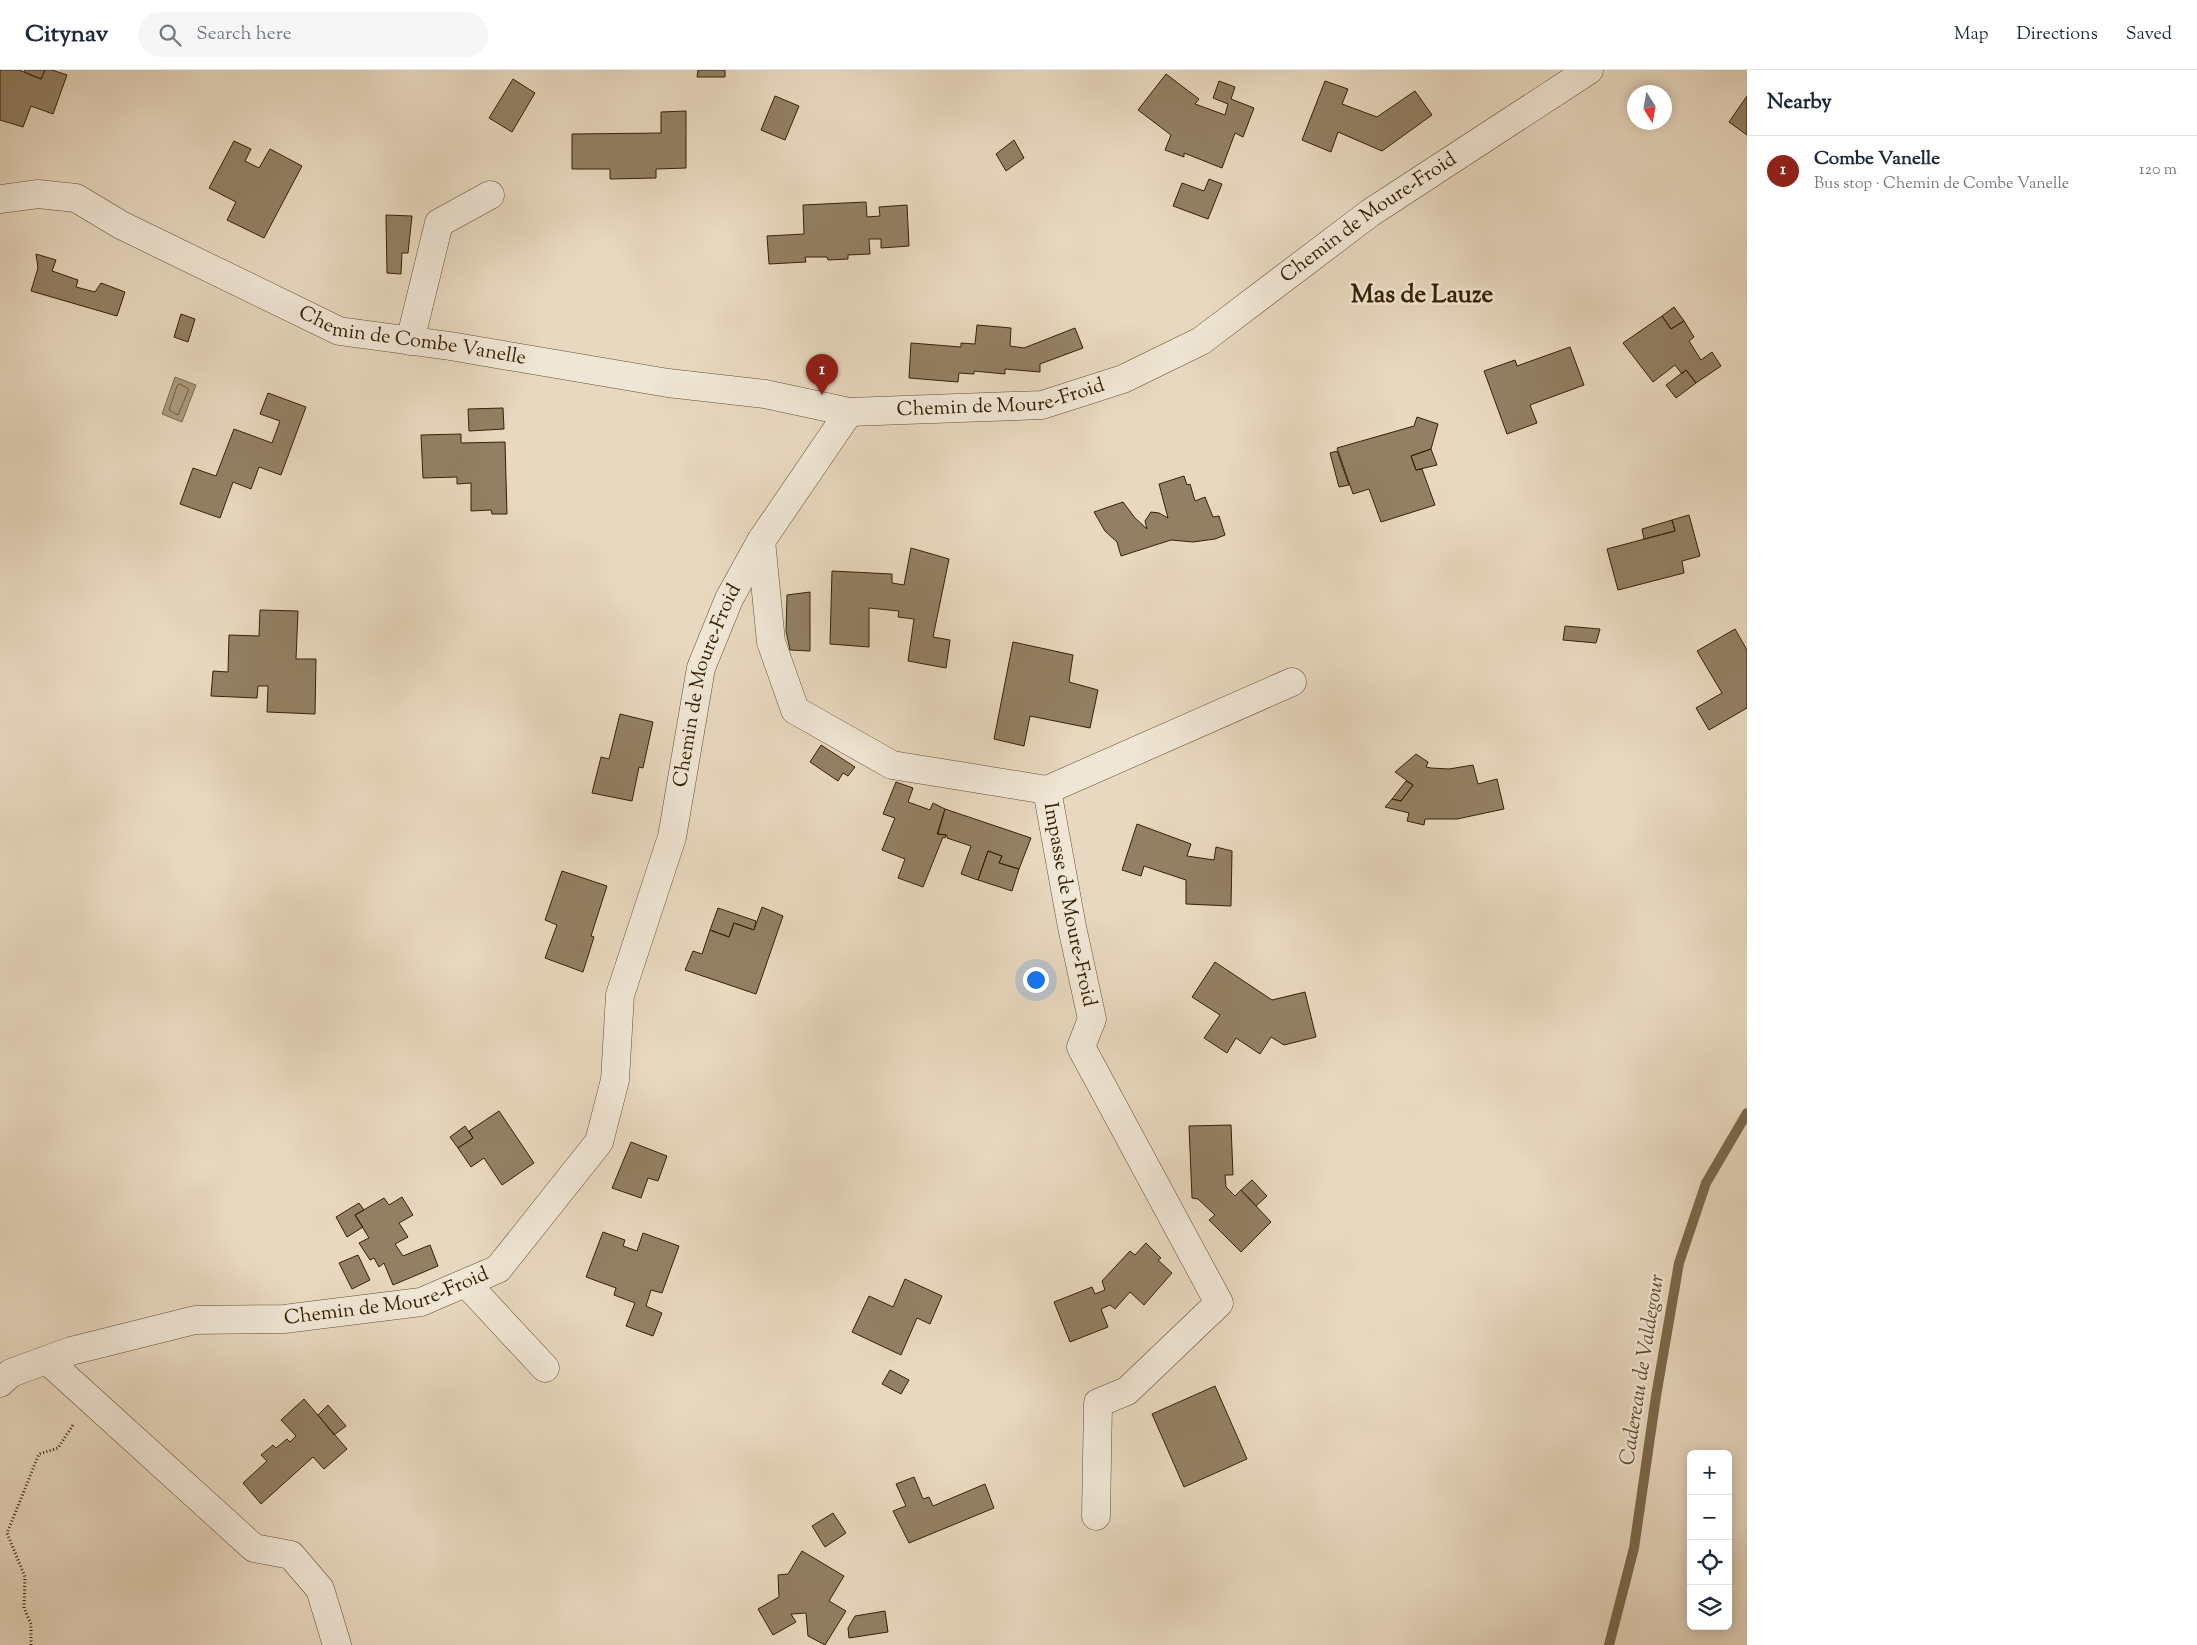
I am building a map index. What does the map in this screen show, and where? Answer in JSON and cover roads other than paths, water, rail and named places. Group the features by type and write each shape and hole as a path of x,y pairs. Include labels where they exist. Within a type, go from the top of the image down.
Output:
{"street":[{"name":"Chemin de Moure-Froid","path":"0,1383 11,1373 71,1351 195,1320 284,1319 420,1302 498,1269 599,1142 615,1080 620,995 672,837 701,668 729,598 761,541 849,412 1042,405 1122,379 1201,341 1370,213 1589,70"},
{"name":"Chemin de Combe Vanelle","path":"0,199 38,194 76,198 122,225 339,330 668,383 765,394 849,412"},
{"path":"410,341 439,223 490,195"},
{"name":"Impasse de Moure-Froid","path":"761,541 772,642 794,710 892,765 1047,790 1072,927 1092,1019 1081,1047 1219,1303 1127,1391 1098,1403 1096,1516"},
{"path":"1047,790 1292,682"},
{"path":"466,1283 545,1368"},
{"path":"48,1361 254,1548 291,1554 320,1589 337,1645"}],"water":[{"path":"175,377 196,385 182,422 162,414"}],"waterway":[{"name":"Cadereau de Valdegour","path":"1609,1645 1634,1548 1656,1396 1679,1263 1706,1183 1747,1113"}],"place":[{"name":"Combe Vanelle","path":"822,395"}],"district":[{"name":"Mas de Lauze","path":"1422,296"}]}
